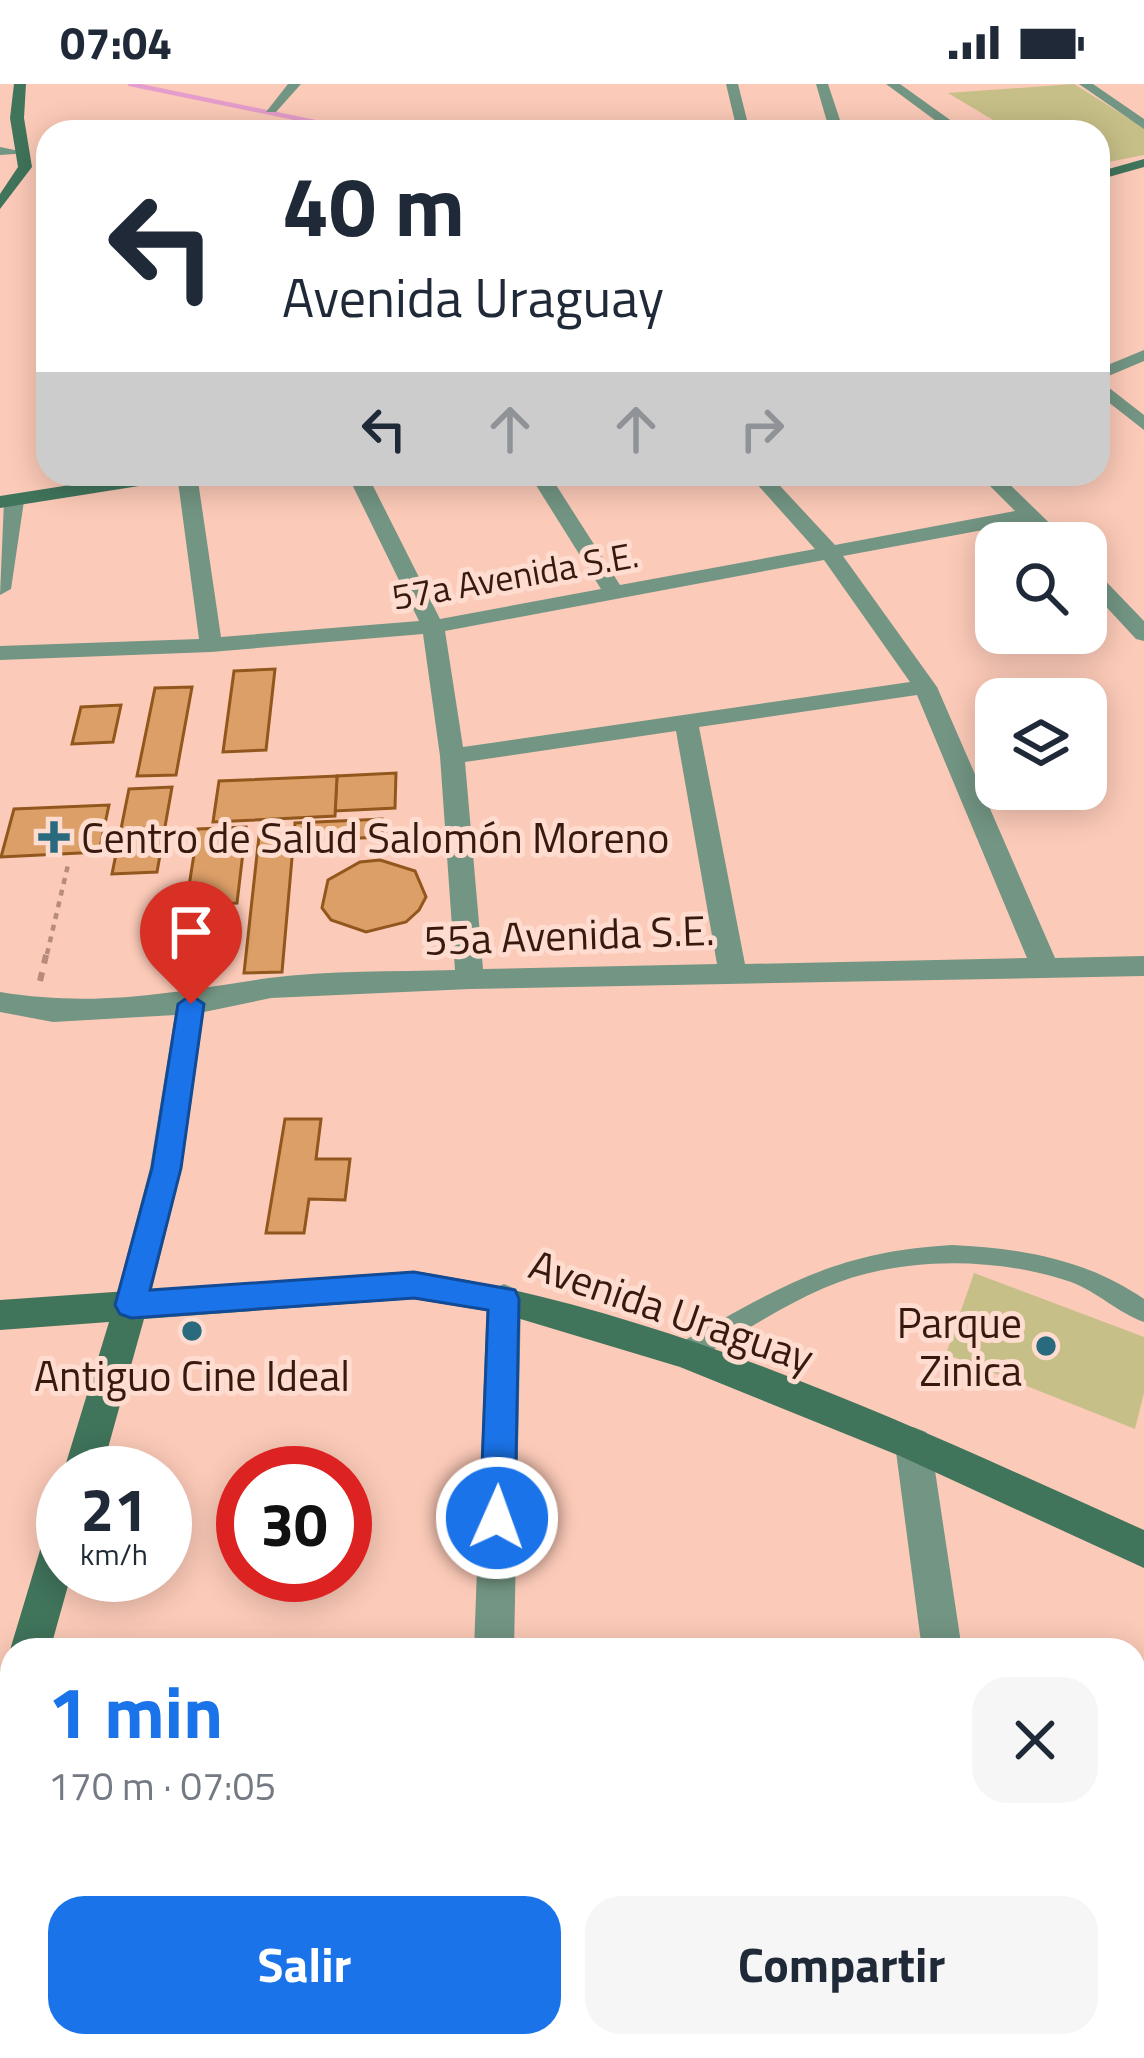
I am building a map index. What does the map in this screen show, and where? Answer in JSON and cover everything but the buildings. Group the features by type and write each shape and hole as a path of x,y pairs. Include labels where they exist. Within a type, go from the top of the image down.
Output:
{"street":[{"path":"0,205 25,167 16,118 20,84"},
{"path":"272,109 295,84"},
{"path":"732,84 740,120"},
{"path":"822,84 833,120"},
{"path":"892,84 943,120"},
{"path":"1085,84 1144,125"},
{"path":"0,151 22,153"},
{"path":"1110,171 1144,163"},
{"path":"1110,374 1144,356"},
{"path":"1110,391 1144,424"},
{"path":"0,589 7,501 101,486"},
{"path":"189,486 211,645"},
{"path":"363,486 433,627 452,756 470,979"},
{"path":"546,486 616,594"},
{"path":"769,486 827,549 925,687 1045,968"},
{"path":"1002,486 1041,522"},
{"name":"57a Avenida S.E.","path":"0,652 211,645 433,627 827,549 1034,514"},
{"path":"1107,594 1144,634"},
{"path":"452,756 925,687"},
{"path":"686,722 732,970"},
{"name":"55a Avenida S.E.","path":"0,1002 34,1008 191,1004 271,988 732,970 1144,966"},
{"path":"90,1446 166,1168 191,1004"},
{"name":"Avenida Uraguay","path":"0,1316 414,1285 504,1299 685,1353 913,1444 1144,1549"},
{"path":"494,1638 504,1299"},
{"path":"913,1444 940,1638"},
{"path":"34,1638 44,1602"}],"lane":[{"path":"685,1353 835,1273 946,1254 1020,1256 1122,1292 1144,1312"}],"path":[{"path":"34,1008 68,865"}],"shaded area":[{"path":"1074,84 1144,128 1144,155 1110,162 1110,120 993,120 948,93"},
{"name":"Parque Zinica","path":"974,1273 1144,1337 1144,1393 1135,1429 946,1354"}],"waterway":[{"path":"130,84 305,120"}],"place":[{"name":"Centro de Salud Salomón Moreno","path":"54,837"},
{"name":"Antiguo Cine Ideal","path":"192,1331"},
{"name":"Parque Zinica","path":"1046,1346"}],"route":[{"path":"191,1004 166,1168 131,1305 414,1285 504,1299 497,1518"}]}
